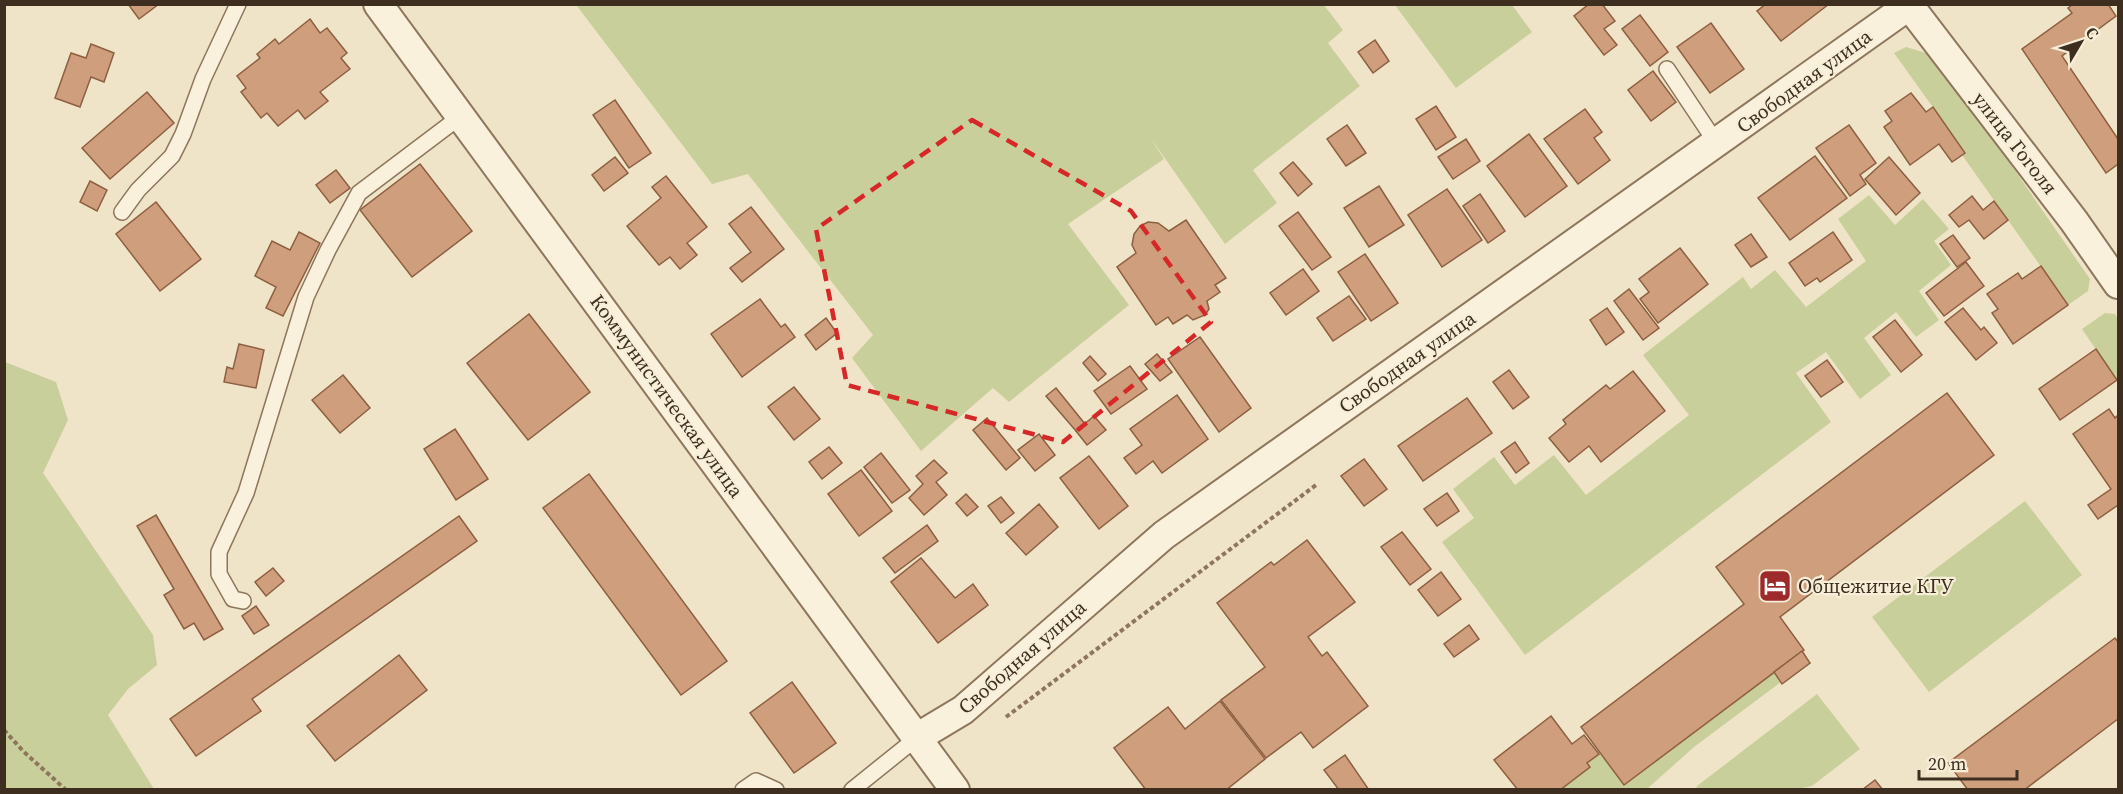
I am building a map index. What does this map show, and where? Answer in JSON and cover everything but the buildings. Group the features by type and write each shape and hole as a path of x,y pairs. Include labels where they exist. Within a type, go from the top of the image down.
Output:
{"street":[{"name":"Коммунистическая улица","path":"378,4 955,789"},
{"name":"Свободная улица","path":"918,737 963,710 1164,535 1717,144 1909,5"},
{"name":"улица Гоголя","path":"1909,5 2074,220 2118,284"}],"lane":[{"path":"122,212 138,190 172,156 183,134 203,79 238,4"},
{"path":"1667,69 1717,144"},
{"path":"243,602 233,599 219,574 219,552 246,493 306,297 359,193 460,116"},
{"path":"852,789 918,737"},
{"path":"743,789 756,781 776,789"}],"path":[{"path":"999,722 1316,485"},
{"path":"4,730 66,789"}],"highlighted area":[{"path":"972,120 1131,211 1211,322 1063,442 847,385 816,229"}],"green space":[{"path":"1324,5 1343,30 1328,43 1360,86 1253,170 1277,203 1225,244 1150,137 1164,159 1068,224 1129,305 1009,402 993,388 921,451 852,358 873,335 748,174 712,184 577,6"},
{"path":"1395,5 1512,5 1532,32 1456,88"},
{"path":"1906,47 1926,53 1946,71 2090,279 2088,291 2068,305 1962,155 1965,152 1894,53"},
{"path":"1869,195 1895,225 1923,199 1949,229 1934,241 1951,265 1919,291 1939,320 1916,337 1896,312 1864,338 1891,375 1860,399 1826,352 1796,373 1831,422 1525,655 1442,542 1474,518 1453,489 1494,457 1515,485 1554,455 1586,495 1689,415 1643,355 1743,277 1751,289 1775,270 1806,307 1866,261 1838,219"},
{"path":"2105,313 2115,314 2118,319 2118,382 2082,329"},
{"path":"5,362 56,382 68,420 43,473 153,635 157,665 128,689 108,715 154,789 5,789"},
{"path":"2025,501 2082,575 1929,692 1872,617"},
{"path":"1774,672 1781,682 1694,747 1647,789 1560,790 1589,766 1587,763 1600,753 1624,784"},
{"path":"1817,694 1860,749 1812,786 1793,790 1696,789 1697,786"}],"place":[{"name":"Общежитие КГУ","path":"1775,586"}]}
